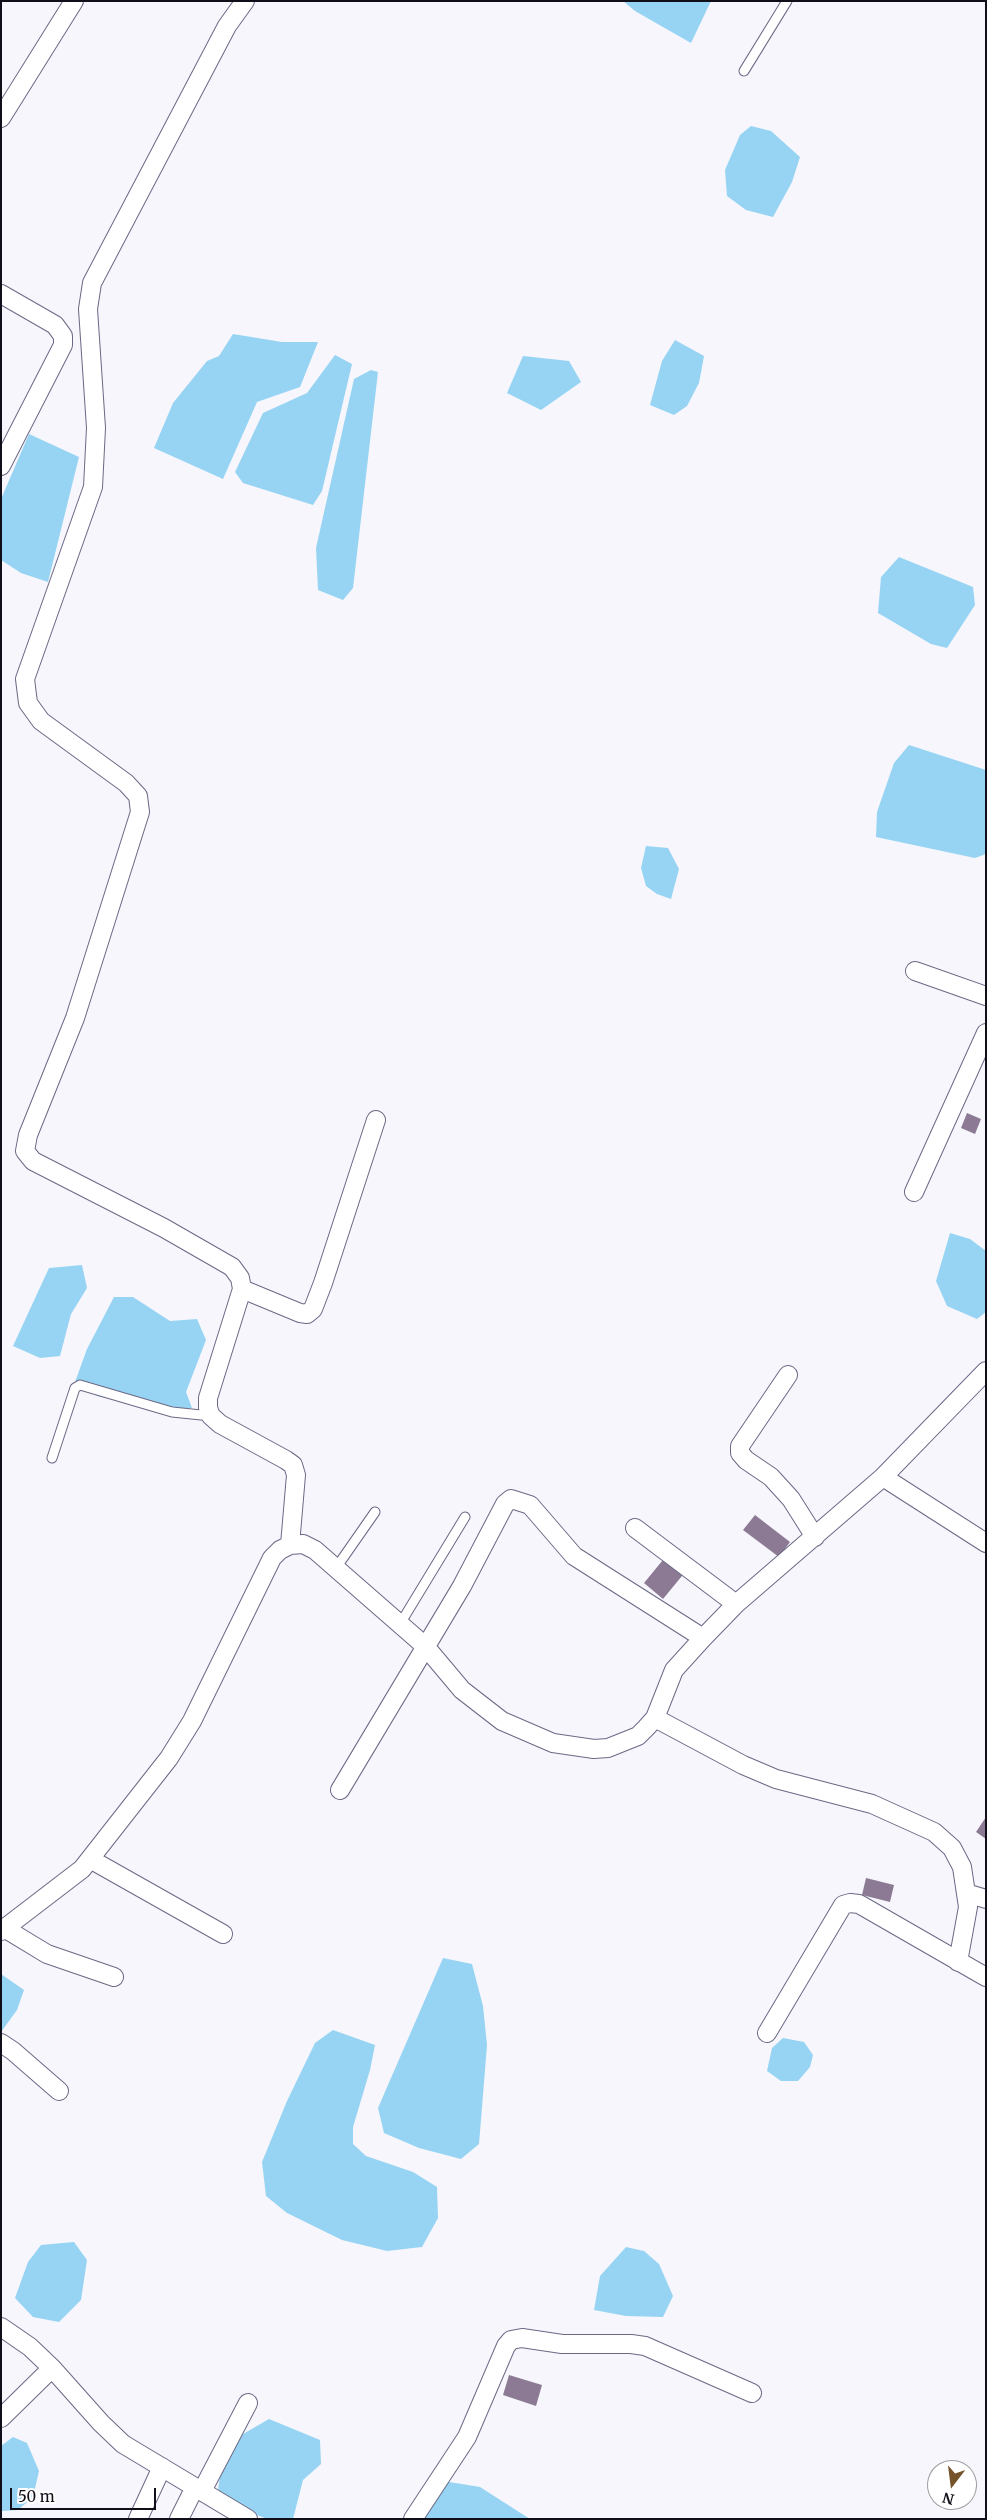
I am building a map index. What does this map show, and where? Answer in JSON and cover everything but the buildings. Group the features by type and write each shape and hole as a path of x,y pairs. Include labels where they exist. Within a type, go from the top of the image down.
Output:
{"street":[{"path":"1,118 74,1"},
{"path":"245,1 227,26 92,283 88,309 96,428 93,487 25,679 28,703 41,721 126,783 138,796 140,812 75,1018 28,1135 25,1151 33,1160 164,1228 232,1267 240,1278 242,1289 208,1398 208,1408 211,1416 220,1424 292,1465 296,1475 290,1545"},
{"path":"1,294 55,325 64,336 63,345 1,466"},
{"path":"915,970 986,996"},
{"path":"914,1192 986,1033"},
{"path":"242,1289 300,1313 308,1314 313,1309 376,1120"},
{"path":"114,1977 47,1954 3,1930 82,1869 182,1738 272,1558 280,1550 290,1545 303,1544 315,1550 425,1646 462,1690 488,1711 515,1728 553,1743 594,1749 608,1748 638,1736 655,1718 674,1670 703,1638 736,1604 883,1477 986,1371"},
{"path":"788,1375 740,1446 740,1454 770,1477 791,1499 815,1537"},
{"path":"883,1477 986,1542"},
{"path":"340,1790 462,1586 505,1504 512,1499 530,1505 574,1556 703,1638"},
{"path":"635,1528 736,1604"},
{"path":"655,1718 743,1765 776,1779 872,1804 934,1832 952,1848 962,1867 968,1907 966,1927 958,1962"},
{"path":"90,1858 223,1934"},
{"path":"966,1893 986,1899"},
{"path":"767,2033 843,1905 859,1904 986,1978"},
{"path":"1,2043 14,2051 59,2091"},
{"path":"1,2326 30,2347 52,2368 123,2444 248,2519"},
{"path":"413,2519 467,2437 506,2346 511,2340 522,2338 562,2344 631,2344 645,2346 752,2393"},
{"path":"1,2418 52,2368"},
{"path":"179,2519 248,2403"},
{"path":"138,2519 162,2467"}],"lane":[{"path":"744,70 787,1"},
{"path":"52,1458 75,1388 80,1385 172,1412 211,1416"},
{"path":"336,1568 375,1512"},
{"path":"400,1624 465,1517"}],"water":[{"path":"623,1 711,1 691,43 635,11"},
{"path":"751,126 771,131 800,157 792,182 773,217 746,210 727,196 725,170 740,135"},
{"path":"233,334 282,342 318,342 300,387 257,402 223,479 154,448 173,403 207,361 219,356"},
{"path":"675,340 704,356 699,383 687,406 674,415 650,405 662,361"},
{"path":"335,355 352,364 322,491 313,505 243,483 235,472 263,413 307,393"},
{"path":"523,356 569,361 581,382 541,410 507,393"},
{"path":"371,370 378,372 353,588 343,600 318,590 316,548 354,379"},
{"path":"29,434 79,457 48,582 21,573 1,560 1,499"},
{"path":"899,557 973,587 975,605 947,648 931,644 878,613 881,577"},
{"path":"909,745 986,770 986,854 975,858 876,837 877,812 894,763"},
{"path":"646,846 668,848 679,869 671,899 657,894 646,886 641,868"},
{"path":"950,1233 970,1239 986,1251 986,1312 977,1319 947,1306 936,1281"},
{"path":"82,1265 87,1288 71,1314 60,1356 40,1358 13,1346 49,1268"},
{"path":"114,1297 133,1297 170,1321 197,1319 206,1340 186,1392 192,1408 158,1410 97,1396 75,1382 87,1349"},
{"path":"443,1958 472,1964 483,2006 487,2045 479,2144 461,2159 419,2148 384,2133 378,2108"},
{"path":"1,1974 24,1990 17,2010 1,2032"},
{"path":"333,2030 375,2045 370,2070 353,2127 353,2144 366,2156 413,2172 437,2187 438,2218 422,2247 387,2251 342,2240 287,2213 266,2196 262,2162 287,2101 315,2043"},
{"path":"783,2038 804,2042 813,2055 810,2067 798,2081 781,2081 767,2071 772,2048"},
{"path":"74,2242 87,2260 81,2300 59,2322 33,2317 15,2298 28,2262 41,2245"},
{"path":"626,2247 644,2251 659,2264 673,2296 663,2317 626,2316 594,2310 600,2276"},
{"path":"269,2419 320,2440 321,2464 303,2480 293,2519 268,2519 256,2515 218,2490 222,2462 236,2438"},
{"path":"13,2437 27,2443 39,2471 33,2497 18,2510 1,2511 1,2446"},
{"path":"443,2481 480,2487 530,2519 415,2519"}]}
